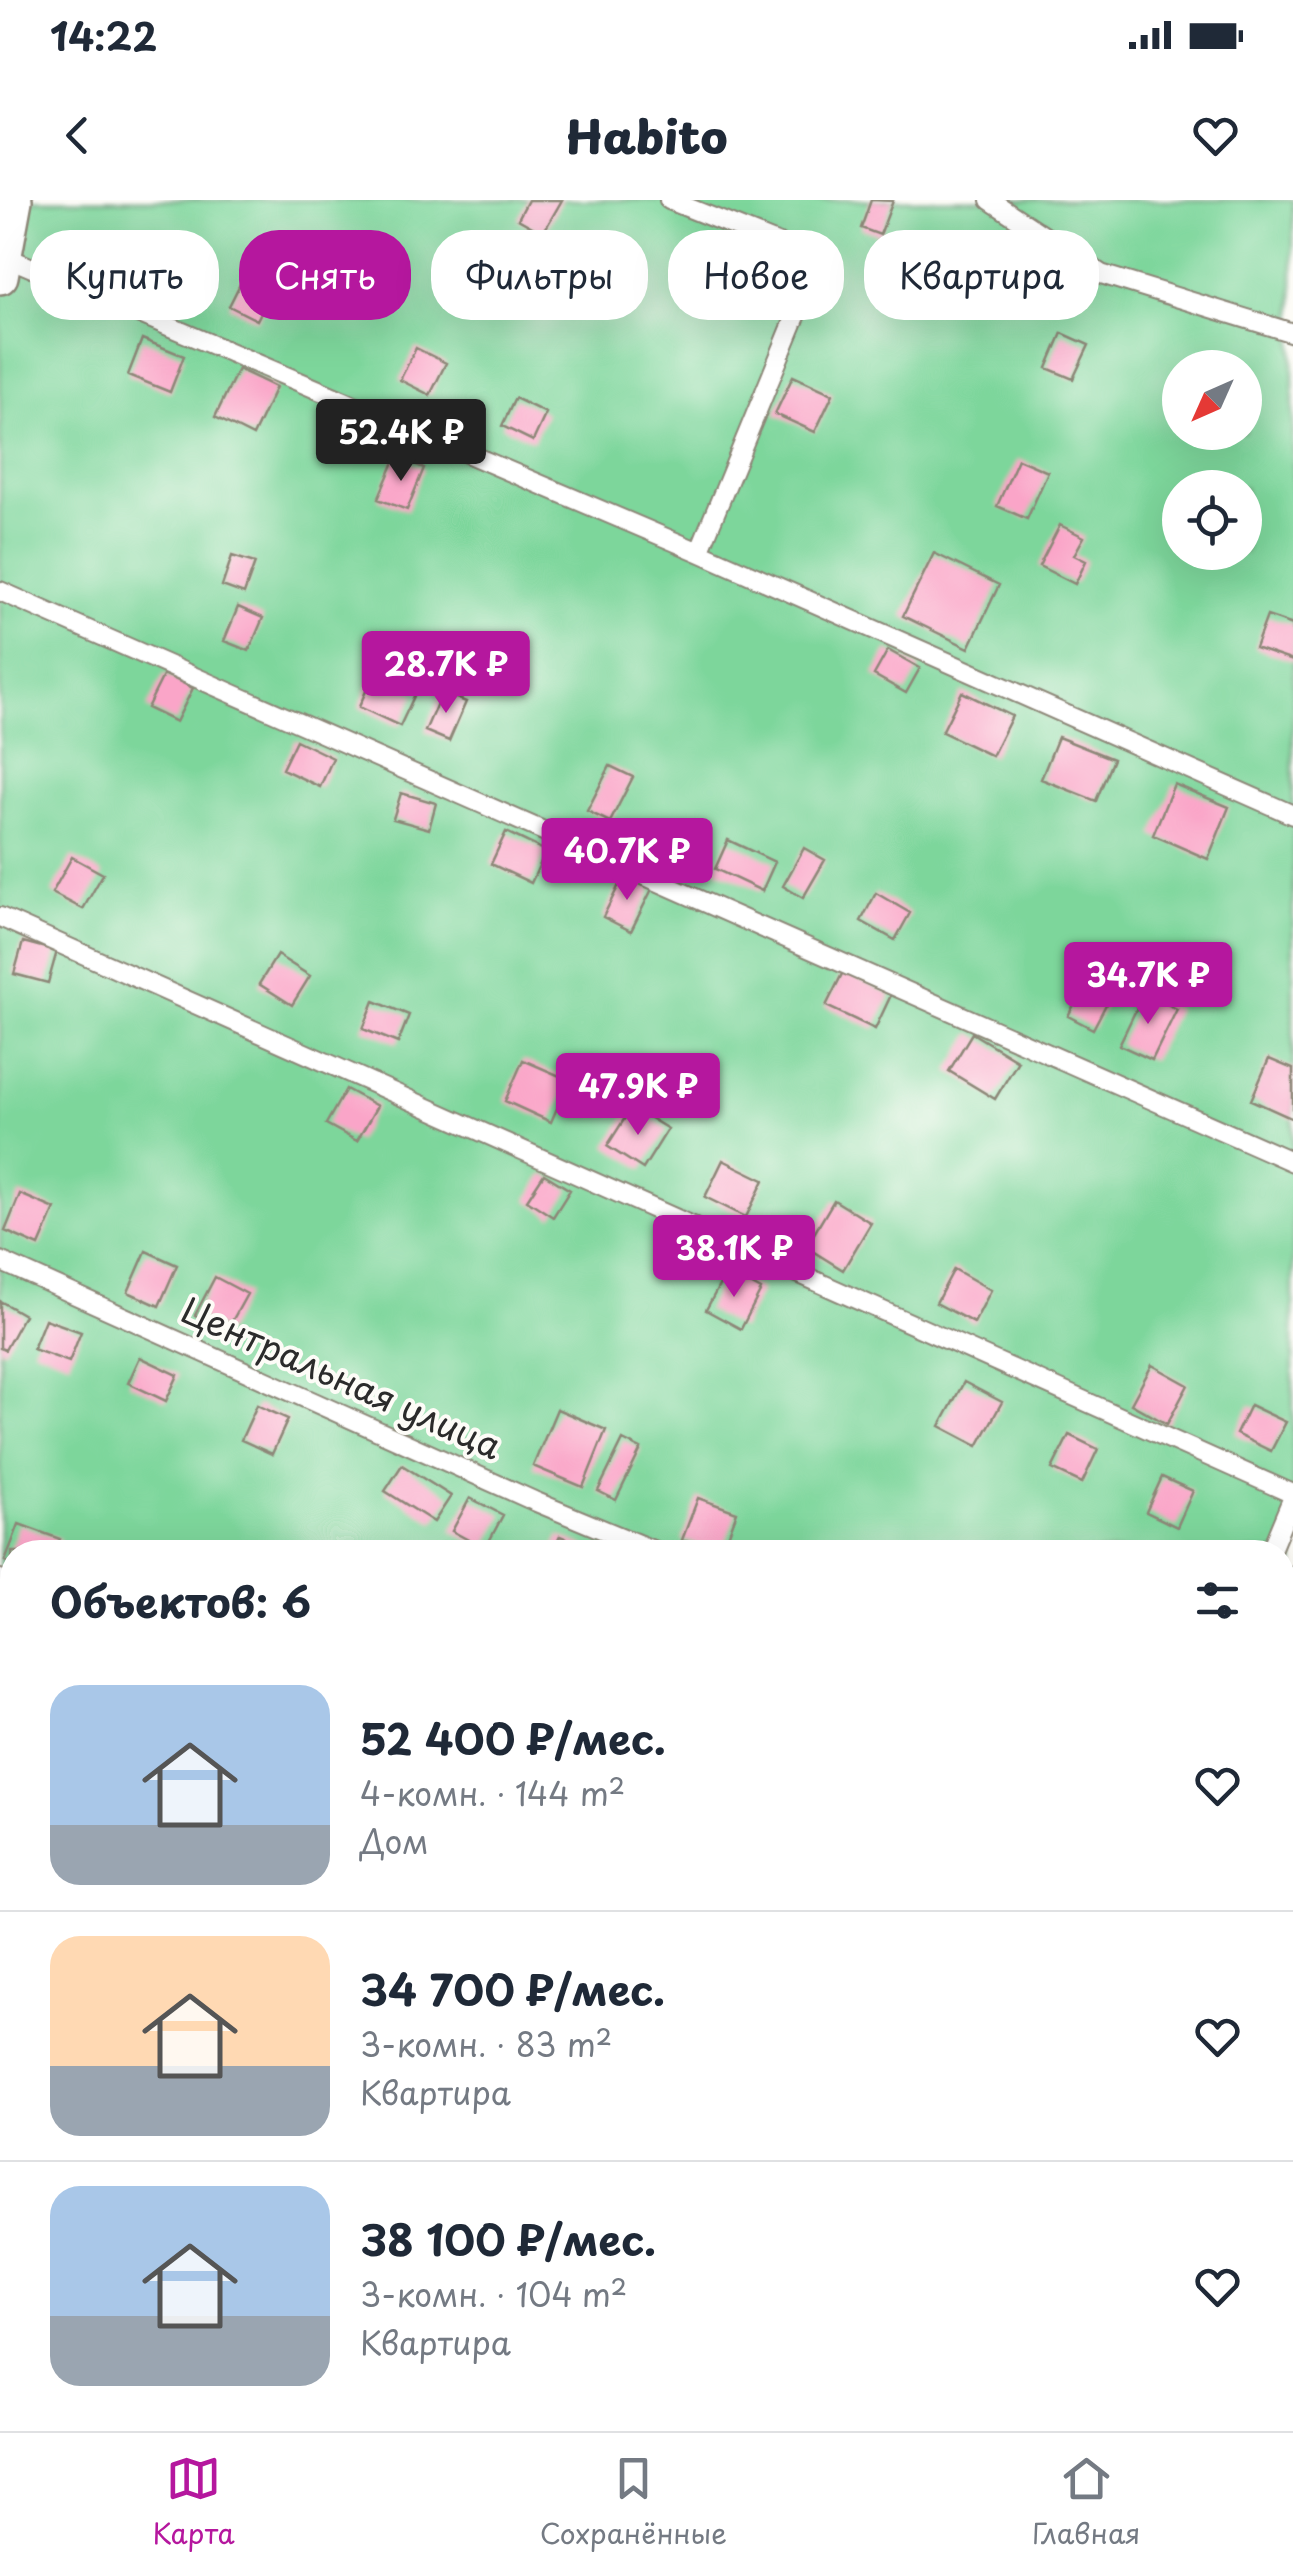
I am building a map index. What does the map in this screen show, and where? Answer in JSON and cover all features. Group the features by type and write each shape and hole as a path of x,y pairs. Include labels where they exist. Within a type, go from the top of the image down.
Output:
{"street":[{"path":"2,266 14,200"}],"lane":[{"path":"669,200 819,260 699,552"},
{"path":"990,200 1101,274 1293,333"},
{"path":"2,266 699,552 1293,814"},
{"path":"0,592 1293,1162"},
{"path":"0,917 1293,1496 1275,1540"},
{"name":"Центральная улица","path":"0,1261 630,1540"}],"green space":[{"path":"0,200 1293,200 1293,1540 0,1540"}],"building":[{"path":"528,200 562,200 545,230 518,219"},
{"path":"871,200 893,201 882,230 861,228"},
{"path":"239,286 239,311 229,306"},
{"path":"1062,333 1089,345 1073,379 1047,368"},
{"path":"142,339 184,356 170,392 128,375"},
{"path":"416,348 446,363 430,395 400,380"},
{"path":"238,369 276,387 253,436 215,417"},
{"path":"793,376 833,394 815,432 775,414"},
{"path":"515,398 546,413 533,441 502,426"},
{"path":"396,457 424,468 407,510 378,499"},
{"path":"1018,459 1048,472 1027,519 997,506"},
{"path":"1060,525 1084,537 1074,555 1086,561 1075,584 1039,566"},
{"path":"934,553 999,585 969,648 903,616"},
{"path":"232,556 255,563 244,594 222,586"},
{"path":"238,607 263,618 249,651 224,641"},
{"path":"1267,616 1293,625 1293,661 1255,648"},
{"path":"888,650 920,668 906,693 874,675"},
{"path":"164,674 193,688 176,722 147,708"},
{"path":"373,675 415,694 400,726 359,707"},
{"path":"442,692 466,702 449,741 425,731"},
{"path":"962,692 1012,716 992,756 942,732"},
{"path":"1058,737 1113,759 1096,801 1041,779"},
{"path":"296,740 333,758 320,787 282,769"},
{"path":"610,766 633,777 610,822 587,811"},
{"path":"1174,784 1229,807 1208,859 1153,835"},
{"path":"401,793 436,803 429,829 393,819"},
{"path":"506,832 546,851 531,883 491,864"},
{"path":"728,840 775,862 762,891 715,869"},
{"path":"804,848 825,860 803,898 783,886"},
{"path":"72,857 103,874 83,909 52,893"},
{"path":"624,875 652,889 631,931 603,917"},
{"path":"876,893 910,913 895,940 861,921"},
{"path":"23,942 57,951 48,983 14,974"},
{"path":"277,955 310,976 292,1005 259,984"},
{"path":"843,972 891,995 875,1029 826,1006"},
{"path":"1087,980 1112,993 1093,1029 1068,1016"},
{"path":"1144,993 1177,1009 1152,1060 1119,1045"},
{"path":"374,1001 409,1015 398,1043 363,1029"},
{"path":"972,1033 1018,1061 995,1099 949,1071"},
{"path":"1269,1059 1293,1069 1293,1119 1251,1100"},
{"path":"523,1060 569,1080 551,1122 505,1101"},
{"path":"346,1089 377,1106 357,1141 326,1124"},
{"path":"632,1107 668,1129 643,1169 607,1146"},
{"path":"723,1160 764,1180 746,1217 705,1197"},
{"path":"544,1174 570,1190 553,1217 527,1200"},
{"path":"20,1194 55,1209 39,1246 5,1231"},
{"path":"834,1200 871,1223 843,1270 806,1247"},
{"path":"146,1251 177,1265 159,1306 128,1292"},
{"path":"954,1269 991,1290 974,1323 936,1303"},
{"path":"727,1271 761,1290 741,1329 706,1310"},
{"path":"215,1277 247,1294 226,1332 195,1315"},
{"path":"0,1301 24,1315 5,1350 0,1348"},
{"path":"45,1319 81,1332 69,1362 33,1349"},
{"path":"140,1357 178,1375 166,1401 128,1383"},
{"path":"1152,1365 1188,1385 1167,1424 1131,1404"},
{"path":"964,1382 1002,1402 978,1446 940,1426"},
{"path":"257,1405 288,1419 272,1454 241,1440"},
{"path":"1250,1405 1286,1422 1271,1451 1236,1434"},
{"path":"557,1409 606,1430 583,1487 533,1466"},
{"path":"1069,1435 1098,1449 1082,1483 1052,1469"},
{"path":"623,1440 641,1449 616,1500 598,1491"},
{"path":"402,1465 451,1496 434,1522 385,1491"},
{"path":"1162,1477 1193,1491 1177,1527 1146,1512"},
{"path":"470,1498 503,1515 490,1540 468,1540 452,1531"},
{"path":"698,1498 737,1512 726,1540 682,1540"},
{"path":"19,1524 60,1539 60,1540 13,1540"}]}
